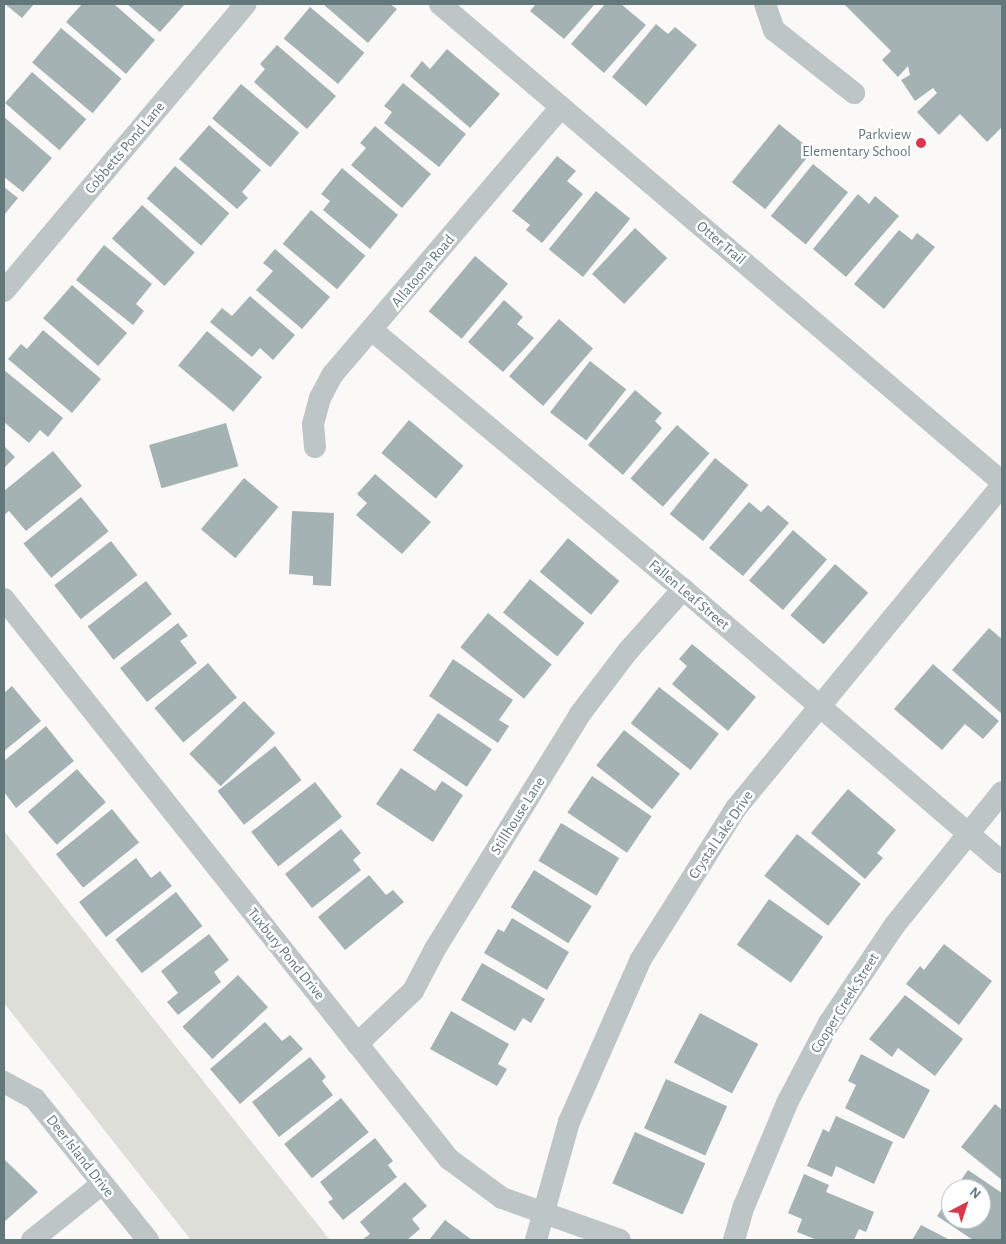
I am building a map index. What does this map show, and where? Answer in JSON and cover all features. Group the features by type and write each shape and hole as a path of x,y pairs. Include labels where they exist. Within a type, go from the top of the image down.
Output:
{"street":[{"name":"Cobbetts Pond Lane","path":"4,291 246,4"},
{"name":"Otter Trail","path":"440,4 1002,483"},
{"path":"765,4 774,30 854,93"},
{"name":"Allatoona Road","path":"316,447 313,424 320,398 333,374 373,331 561,107"},
{"name":"Fallen Leaf Street","path":"373,331 683,589 971,833 1002,862"},
{"name":"Crystal Lake Drive","path":"536,1240 569,1122 641,959 736,808 1002,483"},
{"name":"Stillhouse Lane","path":"358,1044 413,991 435,948 580,714 628,651 683,589"},
{"name":"Tuxbury Pond Drive","path":"4,599 450,1159 494,1193 543,1215 620,1240"},
{"name":"Cooper Creek Street","path":"734,1240 744,1206 788,1101 829,1023 894,926 971,833 1002,792"},
{"name":"Deer Island Drive","path":"4,1082 35,1099 148,1240"},
{"path":"32,1240 102,1184"}],"shaded area":[{"path":"4,831 330,1240 191,1240 4,1003"}],"building":[{"path":"5,4 34,4 22,18"},
{"path":"82,4 114,4 155,40 126,74 66,22"},
{"path":"127,4 185,4 160,32"},
{"path":"323,4 390,4 397,9 368,43"},
{"path":"536,4 595,4 564,39 530,11"},
{"path":"605,4 621,4 646,25 604,73 571,44"},
{"path":"844,4 1002,4 1002,127 987,142 960,114 939,135 917,112 937,93 933,88 915,101 901,80 910,75 908,66 898,77 882,60 891,51"},
{"path":"310,7 364,53 338,84 284,38"},
{"path":"656,24 668,34 675,27 697,45 646,106 612,77"},
{"path":"61,28 122,79 93,113 32,62"},
{"path":"277,45 336,96 307,129 254,82 265,69 260,64"},
{"path":"447,49 500,94 470,128 410,76 422,61 430,69"},
{"path":"32,72 86,119 59,150 5,103"},
{"path":"403,83 466,134 439,167 384,123 392,112 384,106"},
{"path":"241,84 299,133 270,167 212,118"},
{"path":"4,117 52,158 23,192 4,177"},
{"path":"779,124 812,151 765,209 732,182"},
{"path":"209,125 261,170 242,192 248,198 237,209 179,159"},
{"path":"375,126 431,174 402,208 351,165 366,148 360,143"},
{"path":"557,156 576,171 567,181 583,194 542,243 526,230 530,225 512,211"},
{"path":"813,164 848,192 806,244 771,216"},
{"path":"175,166 229,213 201,246 147,198"},
{"path":"342,168 398,215 370,249 323,210 330,201 321,194"},
{"path":"4,187 18,198 4,215"},
{"path":"596,191 630,219 583,277 549,249"},
{"path":"858,194 869,204 875,196 899,216 846,277 813,249"},
{"path":"142,205 195,253 165,286 112,238"},
{"path":"311,210 365,256 337,289 283,244"},
{"path":"635,228 667,258 624,304 592,274"},
{"path":"899,230 912,240 917,233 935,247 884,309 854,284"},
{"path":"104,245 152,284 136,304 144,311 133,325 76,280"},
{"path":"275,249 330,297 302,329 256,290 273,271 263,263"},
{"path":"475,256 508,284 462,339 429,311"},
{"path":"72,285 127,333 98,366 43,318"},
{"path":"250,296 295,335 273,360 260,348 252,357 210,322 222,308 232,316"},
{"path":"504,300 523,317 517,324 534,338 503,372 468,342"},
{"path":"559,319 593,349 543,406 509,376"},
{"path":"43,330 101,379 72,413 8,359 21,344 27,349"},
{"path":"207,331 262,377 233,412 178,365"},
{"path":"590,361 626,389 586,441 550,412"},
{"path":"4,370 63,418 48,437 40,430 29,443 4,422"},
{"path":"635,390 662,413 655,421 662,428 623,475 588,445"},
{"path":"409,420 463,466 436,499 381,453"},
{"path":"226,423 238,466 162,488 149,445"},
{"path":"677,425 709,453 663,507 630,479"},
{"path":"4,446 15,457 4,468"},
{"path":"53,451 82,486 26,531 9,511 4,515 4,491"},
{"path":"715,458 748,485 703,541 670,514"},
{"path":"375,474 431,522 402,554 356,515 367,503 357,494"},
{"path":"244,478 278,507 235,558 201,529"},
{"path":"81,497 109,531 51,578 23,544"},
{"path":"749,502 761,512 768,505 789,523 743,576 709,548"},
{"path":"292,511 334,513 331,586 313,585 313,576 289,574"},
{"path":"793,530 827,560 783,610 749,581"},
{"path":"568,538 619,581 591,615 540,572"},
{"path":"111,541 137,575 81,619 54,585"},
{"path":"835,564 868,593 824,644 790,615"},
{"path":"530,579 584,623 557,656 503,612"},
{"path":"146,581 172,614 114,660 88,627"},
{"path":"488,613 552,665 524,699 460,647"},
{"path":"178,623 188,636 180,641 197,663 147,702 120,668"},
{"path":"989,628 1002,639 1002,714 952,670"},
{"path":"692,644 756,697 728,731 672,684 687,666 679,659"},
{"path":"453,659 513,700 499,720 509,726 498,743 429,696"},
{"path":"208,663 237,697 183,742 154,708"},
{"path":"933,664 999,721 983,739 965,724 942,750 894,709"},
{"path":"12,686 41,721 4,751 4,693"},
{"path":"659,687 719,734 691,770 631,723"},
{"path":"244,701 275,733 221,786 189,754"},
{"path":"438,713 492,749 467,787 413,750"},
{"path":"46,726 74,761 16,808 4,792 4,761"},
{"path":"624,730 680,774 652,809 596,765"},
{"path":"275,746 301,780 244,825 217,791"},
{"path":"401,768 435,791 442,781 463,795 433,842 376,804"},
{"path":"77,769 106,802 57,845 28,812"},
{"path":"592,776 652,816 627,853 567,812"},
{"path":"315,782 342,817 278,867 251,832"},
{"path":"848,789 896,830 877,853 883,858 865,879 811,833"},
{"path":"112,809 139,842 83,888 56,854"},
{"path":"561,823 619,858 597,896 538,861"},
{"path":"341,829 361,853 353,860 361,870 312,908 285,874"},
{"path":"797,834 861,884 828,926 764,876"},
{"path":"136,858 151,878 160,871 172,886 106,937 79,902"},
{"path":"534,870 592,906 568,943 511,907"},
{"path":"369,875 386,895 393,890 404,902 345,950 318,917"},
{"path":"176,892 202,926 142,973 115,939"},
{"path":"769,899 823,937 791,983 737,945"},
{"path":"512,918 569,952 547,990 484,953 498,929 504,932"},
{"path":"209,934 229,960 214,972 221,982 178,1015 167,1002 178,993 161,971"},
{"path":"944,944 992,981 959,1025 906,984 920,966 924,970"},
{"path":"482,963 545,999 531,1023 523,1018 515,1031 461,1000"},
{"path":"238,975 268,1007 212,1059 182,1027"},
{"path":"905,995 963,1039 935,1076 898,1048 892,1057 869,1039"},
{"path":"451,1011 509,1044 498,1064 507,1069 497,1086 430,1049"},
{"path":"700,1013 758,1044 732,1093 674,1062"},
{"path":"265,1022 282,1041 290,1035 303,1049 240,1104 210,1069"},
{"path":"861,1054 930,1090 904,1139 845,1108 856,1085 848,1081"},
{"path":"310,1057 326,1077 322,1081 333,1095 279,1137 252,1102"},
{"path":"666,1079 727,1106 705,1156 644,1128"},
{"path":"341,1098 369,1132 312,1178 284,1144"},
{"path":"995,1104 1002,1110 1002,1180 961,1147"},
{"path":"836,1116 893,1142 874,1184 836,1166 832,1177 807,1166 823,1129 829,1132"},
{"path":"635,1132 705,1163 683,1214 612,1183"},
{"path":"375,1138 393,1161 388,1165 397,1177 343,1220 328,1202 333,1199 320,1182"},
{"path":"4,1159 38,1192 4,1222"},
{"path":"968,1170 981,1179 962,1179"},
{"path":"804,1174 829,1185 826,1192 874,1212 866,1232 859,1229 854,1240 817,1240 797,1232 802,1219 788,1213"},
{"path":"405,1182 427,1206 412,1219 420,1229 407,1240 362,1240 370,1234 360,1222"},
{"path":"991,1186 1002,1193 1001,1240 973,1240 956,1229 991,1229"},
{"path":"941,1210 941,1219 937,1216"},
{"path":"445,1220 472,1240 429,1240"},
{"path":"921,1225 950,1240 912,1240"}],"place":[{"name":"Parkview Elementary School","path":"921,143"}]}
